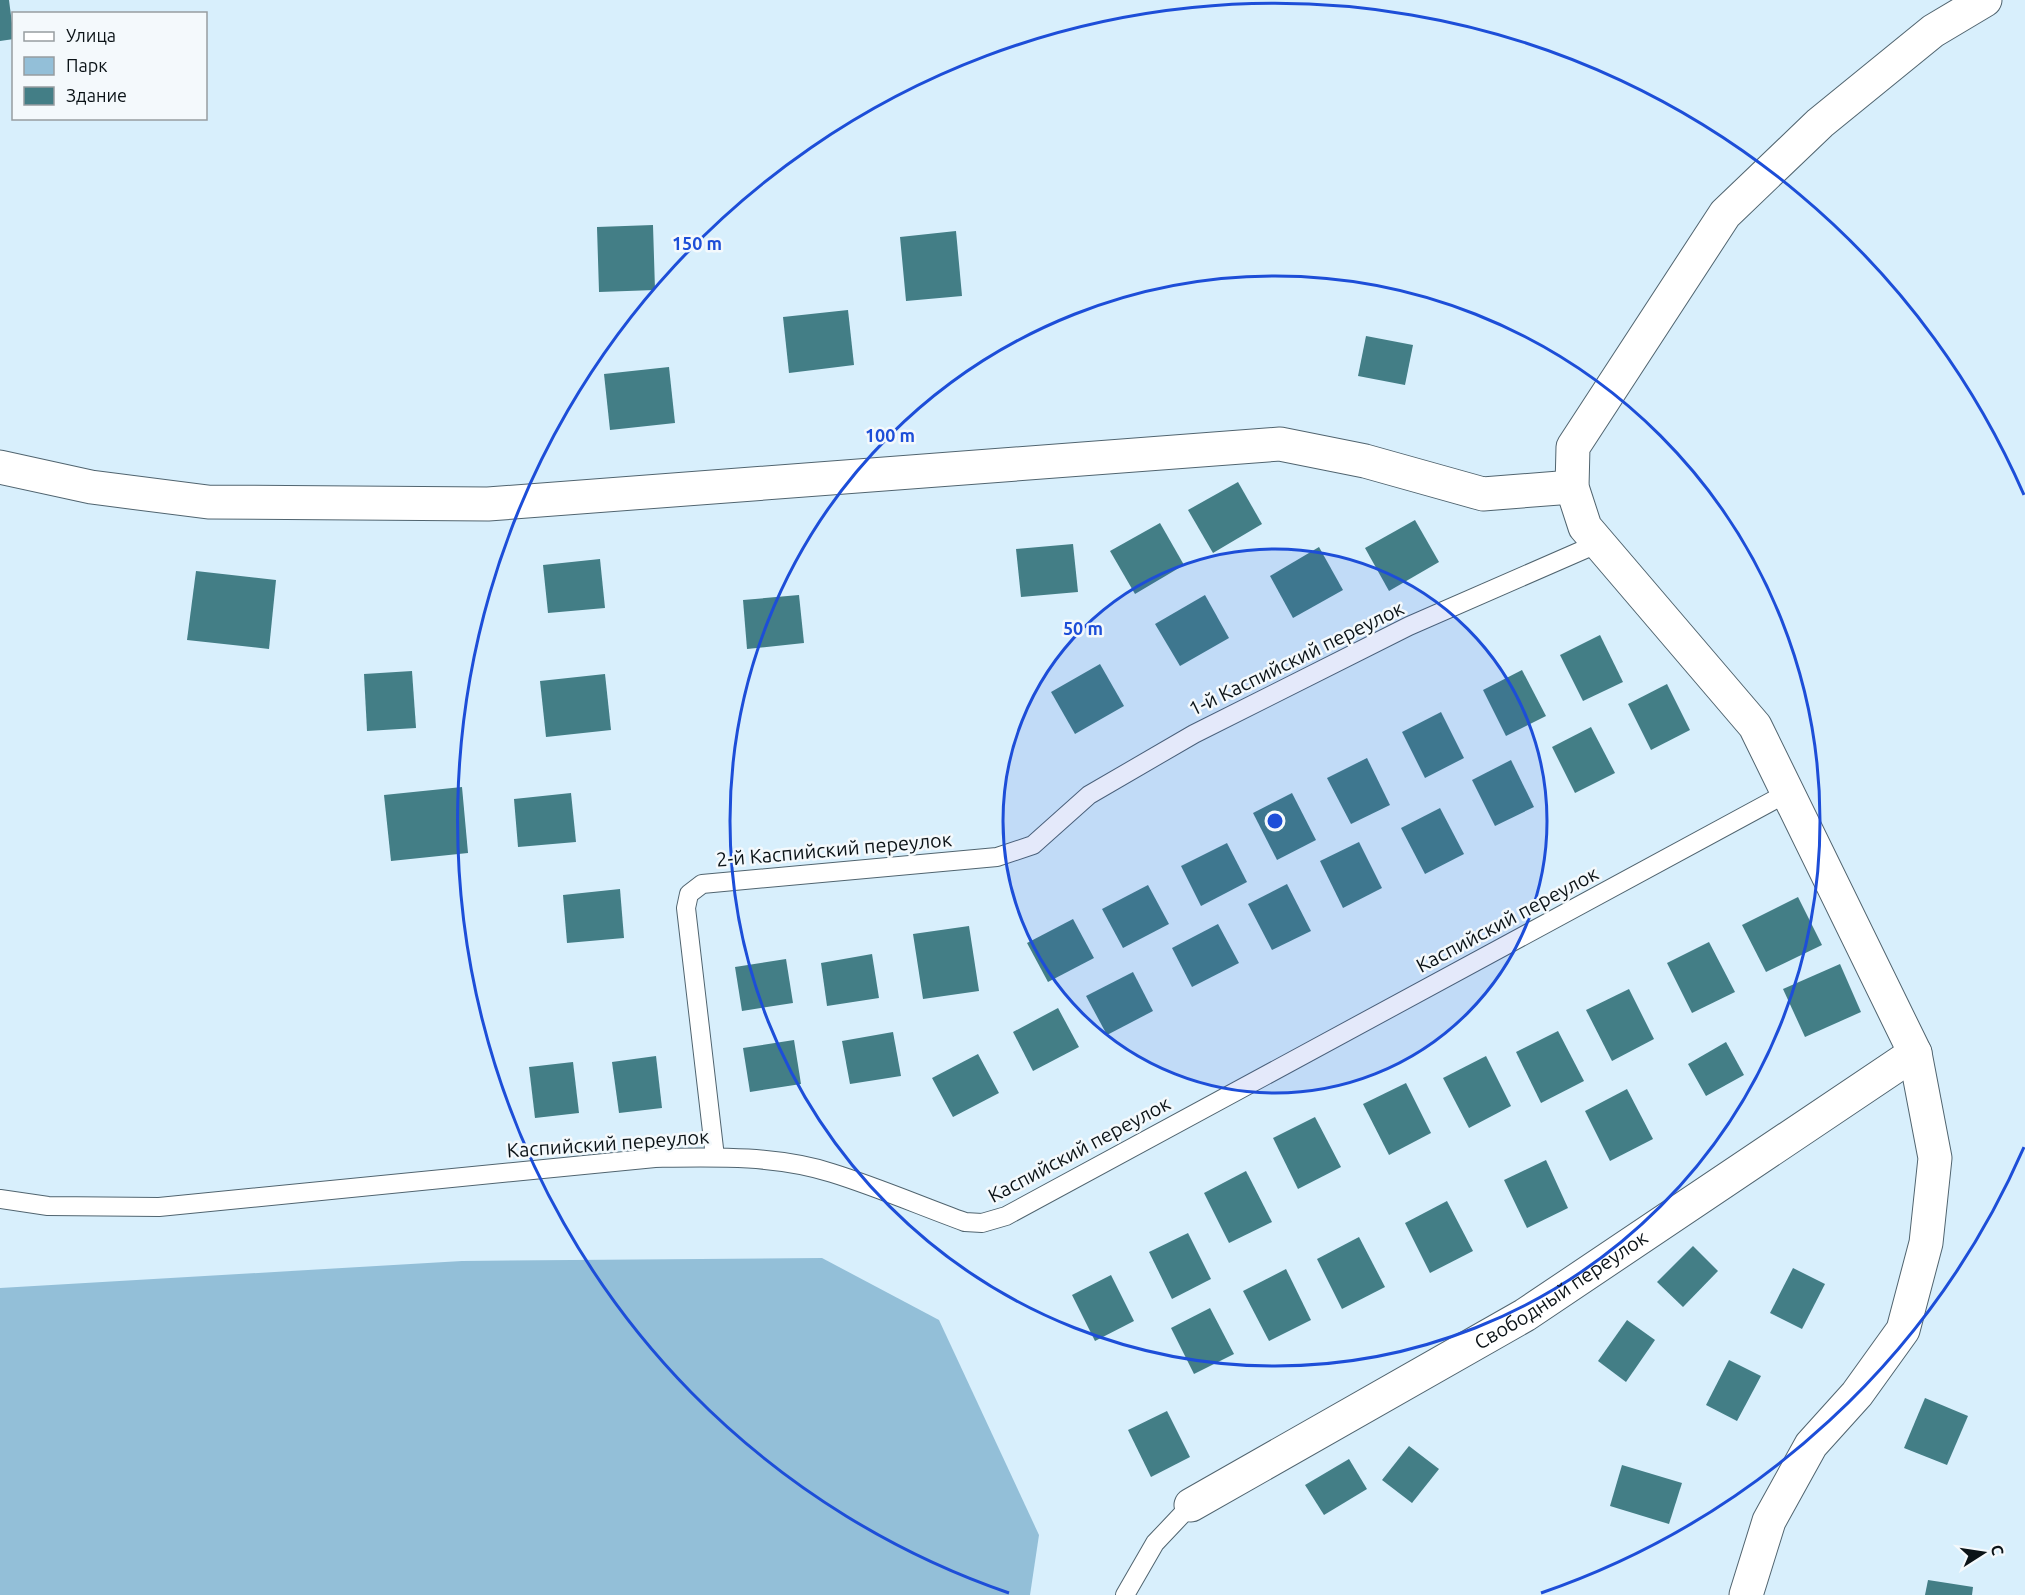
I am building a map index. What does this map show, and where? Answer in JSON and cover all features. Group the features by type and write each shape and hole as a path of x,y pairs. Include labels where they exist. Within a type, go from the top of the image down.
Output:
{"street":[{"path":"1746,1595 1769,1521 1811,1445 1857,1394 1903,1330 1926,1243 1935,1158 1914,1053 1755,726 1585,527 1572,487 1573,447 1725,214 1829,116 1933,31 1985,0"},
{"path":"0,467 91,487 208,502 488,504 1280,444 1365,461 1483,494 1572,487"},
{"name":"Свободный переулок","path":"1191,1505 1525,1316 1914,1053"}],"lane":[{"name":"1-й Каспийский переулок","path":"1033,845 1089,795 1194,734 1409,626 1599,543"},
{"name":"Каспийский переулок","path":"0,1199 48,1206 159,1207 655,1158 715,1157 783,1163 831,1172 965,1222 982,1222 1006,1216 1787,793"},
{"name":"2-й Каспийский переулок","path":"715,1157 686,908 689,894 702,884 996,857 1033,845"},
{"path":"1125,1595 1155,1543 1191,1505"}],"green space":[{"path":"822,1258 939,1320 1039,1535 1030,1595 0,1595 0,1288 462,1261"}],"building":[{"path":"0,0 9,0 12,39 0,41"},
{"path":"653,225 655,290 599,292 597,227"},
{"path":"956,231 962,296 906,301 900,237"},
{"path":"848,310 854,365 789,373 783,317"},
{"path":"1366,336 1413,345 1405,385 1358,376"},
{"path":"669,367 675,423 610,430 604,374"},
{"path":"1238,482 1262,524 1213,553 1188,510"},
{"path":"1415,520 1439,562 1389,591 1365,548"},
{"path":"1160,523 1184,565 1135,594 1110,551"},
{"path":"1073,544 1078,592 1021,597 1016,549"},
{"path":"1319,547 1343,590 1293,618 1270,576"},
{"path":"600,559 605,608 548,613 543,565"},
{"path":"196,571 276,580 269,649 187,640"},
{"path":"799,595 804,643 747,649 743,600"},
{"path":"1205,595 1229,638 1180,666 1155,624"},
{"path":"1600,635 1623,682 1583,701 1560,655"},
{"path":"1100,664 1124,706 1075,734 1051,692"},
{"path":"1522,670 1546,716 1506,736 1483,690"},
{"path":"412,671 416,728 367,731 364,674"},
{"path":"605,674 611,730 546,737 540,681"},
{"path":"1667,684 1690,730 1651,750 1628,704"},
{"path":"1441,712 1464,758 1425,778 1402,732"},
{"path":"1591,727 1615,773 1575,793 1552,747"},
{"path":"1367,758 1390,805 1351,824 1327,778"},
{"path":"1511,760 1534,807 1495,826 1472,780"},
{"path":"462,787 468,853 391,861 384,795"},
{"path":"571,793 576,842 518,847 514,799"},
{"path":"1292,793 1316,840 1277,860 1253,813"},
{"path":"1440,808 1464,854 1425,874 1401,828"},
{"path":"1359,842 1382,888 1343,908 1320,861"},
{"path":"1227,843 1247,882 1201,906 1181,866"},
{"path":"1287,884 1311,931 1272,950 1248,904"},
{"path":"1148,885 1169,924 1123,948 1102,909"},
{"path":"620,889 624,938 567,943 563,895"},
{"path":"1798,897 1822,945 1766,972 1742,925"},
{"path":"1073,919 1094,958 1048,982 1027,943"},
{"path":"1218,924 1239,963 1192,987 1172,948"},
{"path":"969,926 979,991 923,999 913,934"},
{"path":"1709,942 1735,992 1692,1013 1667,963"},
{"path":"872,954 879,998 827,1006 821,963"},
{"path":"786,959 793,1003 742,1011 735,967"},
{"path":"1840,964 1861,1012 1805,1037 1783,989"},
{"path":"1133,972 1153,1011 1107,1035 1086,996"},
{"path":"1629,989 1654,1039 1612,1061 1586,1010"},
{"path":"1058,1008 1079,1047 1033,1071 1013,1032"},
{"path":"1558,1031 1584,1081 1541,1103 1516,1052"},
{"path":"893,1032 901,1076 850,1084 842,1041"},
{"path":"794,1040 801,1084 750,1092 743,1048"},
{"path":"1726,1042 1744,1075 1706,1096 1688,1064"},
{"path":"978,1054 999,1093 953,1117 932,1078"},
{"path":"656,1056 662,1108 619,1113 612,1062"},
{"path":"1486,1056 1511,1106 1469,1128 1443,1078"},
{"path":"573,1062 579,1113 535,1118 529,1067"},
{"path":"1406,1083 1431,1133 1389,1155 1363,1104"},
{"path":"1627,1089 1653,1139 1610,1161 1585,1111"},
{"path":"1315,1117 1341,1167 1298,1189 1273,1138"},
{"path":"1546,1160 1568,1208 1527,1228 1504,1180"},
{"path":"1246,1171 1272,1222 1229,1243 1204,1193"},
{"path":"1447,1201 1473,1251 1430,1273 1405,1223"},
{"path":"1188,1233 1211,1279 1172,1299 1149,1252"},
{"path":"1359,1237 1385,1287 1342,1309 1317,1259"},
{"path":"1693,1246 1718,1271 1683,1307 1657,1282"},
{"path":"1793,1268 1825,1284 1802,1329 1770,1313"},
{"path":"1286,1269 1311,1320 1269,1341 1243,1291"},
{"path":"1111,1275 1134,1321 1095,1341 1072,1295"},
{"path":"1210,1308 1234,1354 1194,1374 1171,1328"},
{"path":"1627,1320 1655,1340 1626,1382 1598,1361"},
{"path":"1729,1360 1761,1376 1737,1421 1706,1405"},
{"path":"1925,1398 1968,1416 1947,1465 1904,1448"},
{"path":"1167,1411 1190,1457 1151,1477 1128,1430"},
{"path":"1409,1446 1439,1469 1412,1503 1382,1480"},
{"path":"1349,1459 1367,1489 1324,1515 1305,1485"},
{"path":"1622,1465 1682,1483 1669,1524 1610,1506"},
{"path":"1928,1580 1973,1587 1972,1595 1925,1595"}]}
